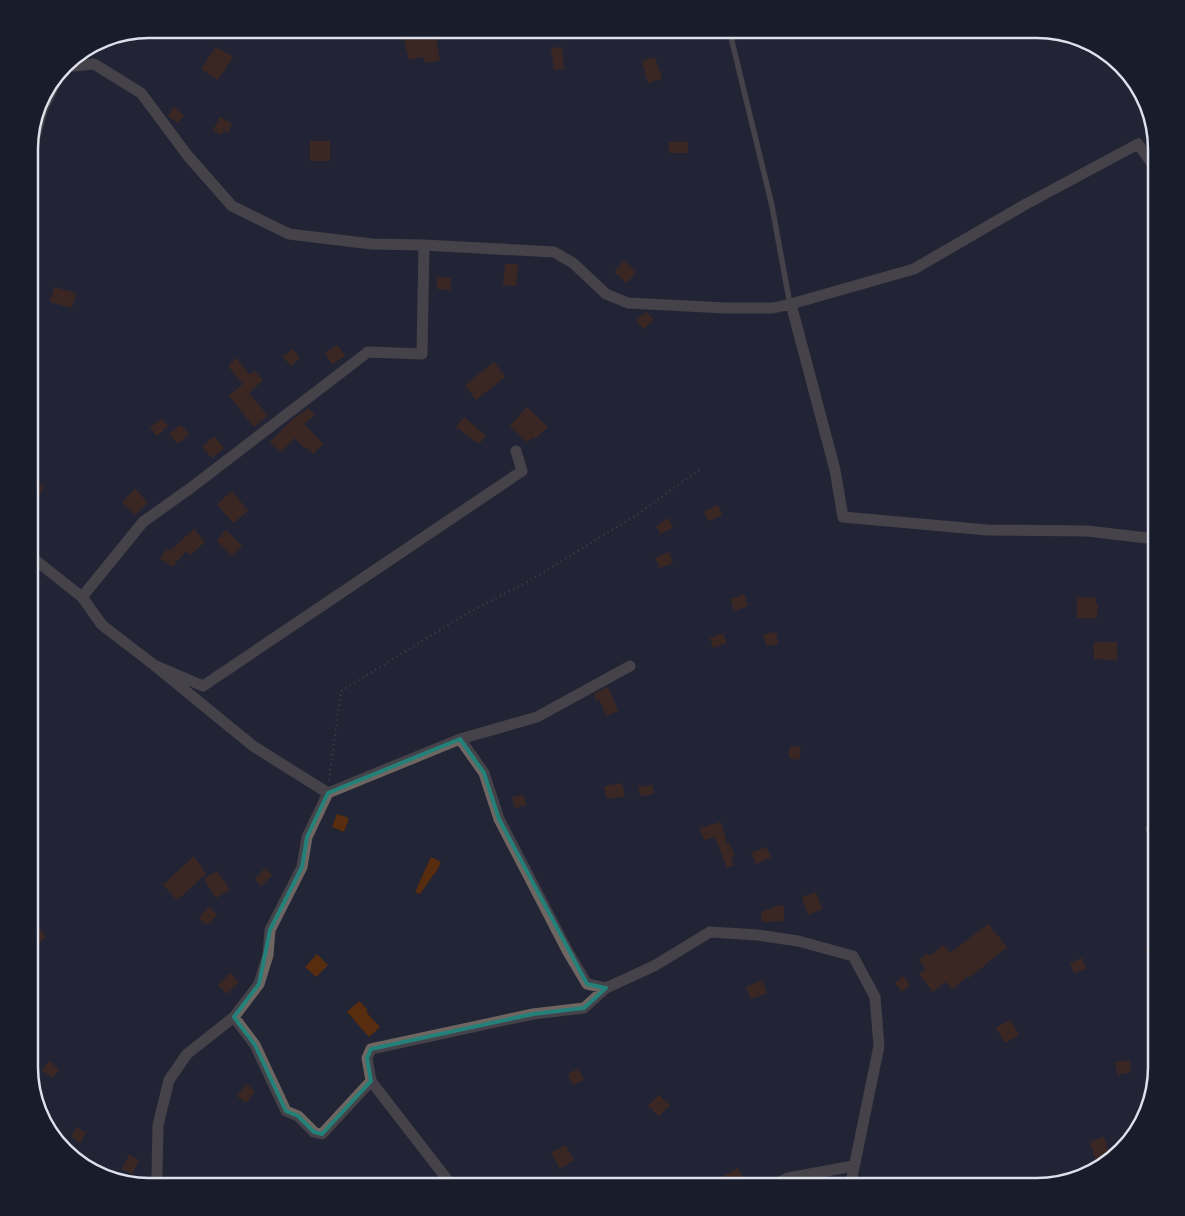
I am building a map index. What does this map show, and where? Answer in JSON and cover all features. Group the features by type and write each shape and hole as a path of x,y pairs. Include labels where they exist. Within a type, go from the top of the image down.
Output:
{"street":[{"path":"75,66 94,64 141,93 188,156 232,206 289,234 372,244 554,252 573,263 606,294 628,303 725,308 773,308 791,304 914,268 1026,204 1138,144 1148,158"},
{"path":"82,597 143,522 192,487 368,352 422,354 424,245"},
{"path":"791,304 835,470 843,517 987,530 1087,531 1148,537"},
{"path":"154,665 203,686 522,470 516,451"},
{"path":"38,563 82,597 102,625 253,746 328,793"},
{"path":"157,1178 158,1125 169,1080 187,1054 234,1017 259,984 268,955 270,930 302,867 307,837 328,793 460,740 538,717 630,666"},
{"path":"460,740 484,773 499,819 582,976 587,984 606,988"},
{"path":"447,1178 371,1081 367,1058 371,1049 533,1014 584,1008 606,988 654,966 710,932 758,935 798,941 853,956 875,997 879,1046 851,1178"},
{"path":"234,1017 255,1045 286,1111 298,1116 314,1132 322,1134 371,1081"},
{"path":"788,1178 853,1166"}],"lane":[{"path":"731,38 772,206 791,304"}],"path":[{"path":"328,793 341,692 466,614 528,581 635,516 702,468"}],"highlighted area":[{"path":"460,739 484,773 499,819 587,984 606,988 584,1008 533,1014 371,1049 367,1058 371,1081 322,1134 314,1132 298,1116 286,1111 255,1045 234,1017 259,984 270,930 302,867 307,837 328,793"}],"building":[{"path":"404,38 436,38 440,60 425,63 424,57 409,60"},
{"path":"216,47 233,57 218,80 201,69"},
{"path":"562,47 564,69 554,70 551,48"},
{"path":"655,57 662,79 648,83 642,61"},
{"path":"174,107 184,115 178,123 168,116"},
{"path":"220,117 232,124 228,133 224,130 221,135 213,130"},
{"path":"310,141 330,141 330,161 310,161"},
{"path":"669,142 688,142 688,153 669,153"},
{"path":"624,261 636,272 627,283 614,272"},
{"path":"505,264 518,264 516,286 503,285"},
{"path":"437,277 451,278 450,290 437,289"},
{"path":"54,287 76,293 72,308 50,302"},
{"path":"647,312 654,320 643,329 636,320"},
{"path":"337,345 345,356 332,364 325,353"},
{"path":"292,349 300,358 291,366 283,357"},
{"path":"236,358 250,375 254,371 263,380 249,393 268,416 254,427 229,396 243,384 228,366"},
{"path":"494,362 505,377 476,400 465,385"},
{"path":"527,407 548,427 535,439 533,437 527,442 510,426"},
{"path":"308,408 315,415 304,424 323,444 313,454 306,447 305,449 295,438 281,452 270,442 293,419"},
{"path":"464,417 486,436 479,444 456,427"},
{"path":"161,419 168,426 157,436 150,428"},
{"path":"181,425 189,434 178,444 169,434"},
{"path":"214,436 224,448 212,458 202,447"},
{"path":"38,483 44,487 38,496"},
{"path":"135,489 148,503 135,515 122,502"},
{"path":"232,491 248,511 233,523 217,504"},
{"path":"718,505 722,515 708,521 704,511"},
{"path":"668,518 673,527 661,534 656,526"},
{"path":"194,529 205,542 190,555 187,550 172,567 160,558 168,549 170,551"},
{"path":"226,530 242,546 232,556 217,541"},
{"path":"669,552 673,563 660,568 655,558"},
{"path":"744,594 748,606 734,611 731,599"},
{"path":"1077,597 1096,598 1096,604 1098,604 1097,618 1077,618"},
{"path":"776,632 778,644 766,646 764,634"},
{"path":"723,633 727,643 713,648 710,638"},
{"path":"1094,642 1117,642 1117,660 1094,659"},
{"path":"608,687 618,711 606,716 600,700 596,701 594,694"},
{"path":"790,746 801,747 799,760 789,758"},
{"path":"622,783 625,796 607,799 604,786"},
{"path":"652,785 654,794 640,796 638,787"},
{"path":"524,795 526,805 515,808 512,797"},
{"path":"337,814 349,818 344,832 332,827"},
{"path":"721,822 727,844 729,843 735,856 731,857 734,865 727,868 715,837 704,840 700,828"},
{"path":"766,847 771,857 756,864 751,853"},
{"path":"194,856 206,874 177,900 163,885"},
{"path":"431,857 441,862 435,874 420,894 415,892"},
{"path":"265,868 272,875 261,886 255,879"},
{"path":"217,871 230,890 216,898 204,879"},
{"path":"816,892 822,909 808,915 802,897"},
{"path":"784,905 784,921 762,922 761,912"},
{"path":"209,907 217,915 209,924 205,924 199,918"},
{"path":"988,924 1007,947 969,978 968,976 952,989 946,982 933,992 919,974 926,969 919,960 928,953 930,956 943,945 950,953"},
{"path":"38,926 46,937 38,944"},
{"path":"317,954 328,965 316,977 305,967"},
{"path":"1082,958 1086,969 1074,973 1070,963"},
{"path":"230,973 239,982 227,994 218,985"},
{"path":"903,976 910,985 902,992 895,983"},
{"path":"762,980 767,993 751,999 746,987"},
{"path":"359,1001 380,1027 369,1037 347,1012"},
{"path":"1010,1020 1019,1035 1005,1043 996,1028"},
{"path":"1129,1060 1131,1072 1118,1075 1115,1062"},
{"path":"50,1061 59,1070 52,1078 42,1070"},
{"path":"578,1069 584,1080 573,1085 568,1074"},
{"path":"246,1084 255,1091 246,1103 237,1096"},
{"path":"659,1095 670,1105 659,1116 648,1106"},
{"path":"77,1127 86,1133 80,1143 71,1136"},
{"path":"1104,1137 1109,1152 1096,1161 1090,1142"},
{"path":"565,1145 574,1160 560,1169 551,1153"},
{"path":"129,1155 139,1160 132,1174 122,1169"},
{"path":"738,1168 743,1178 720,1178"}]}
